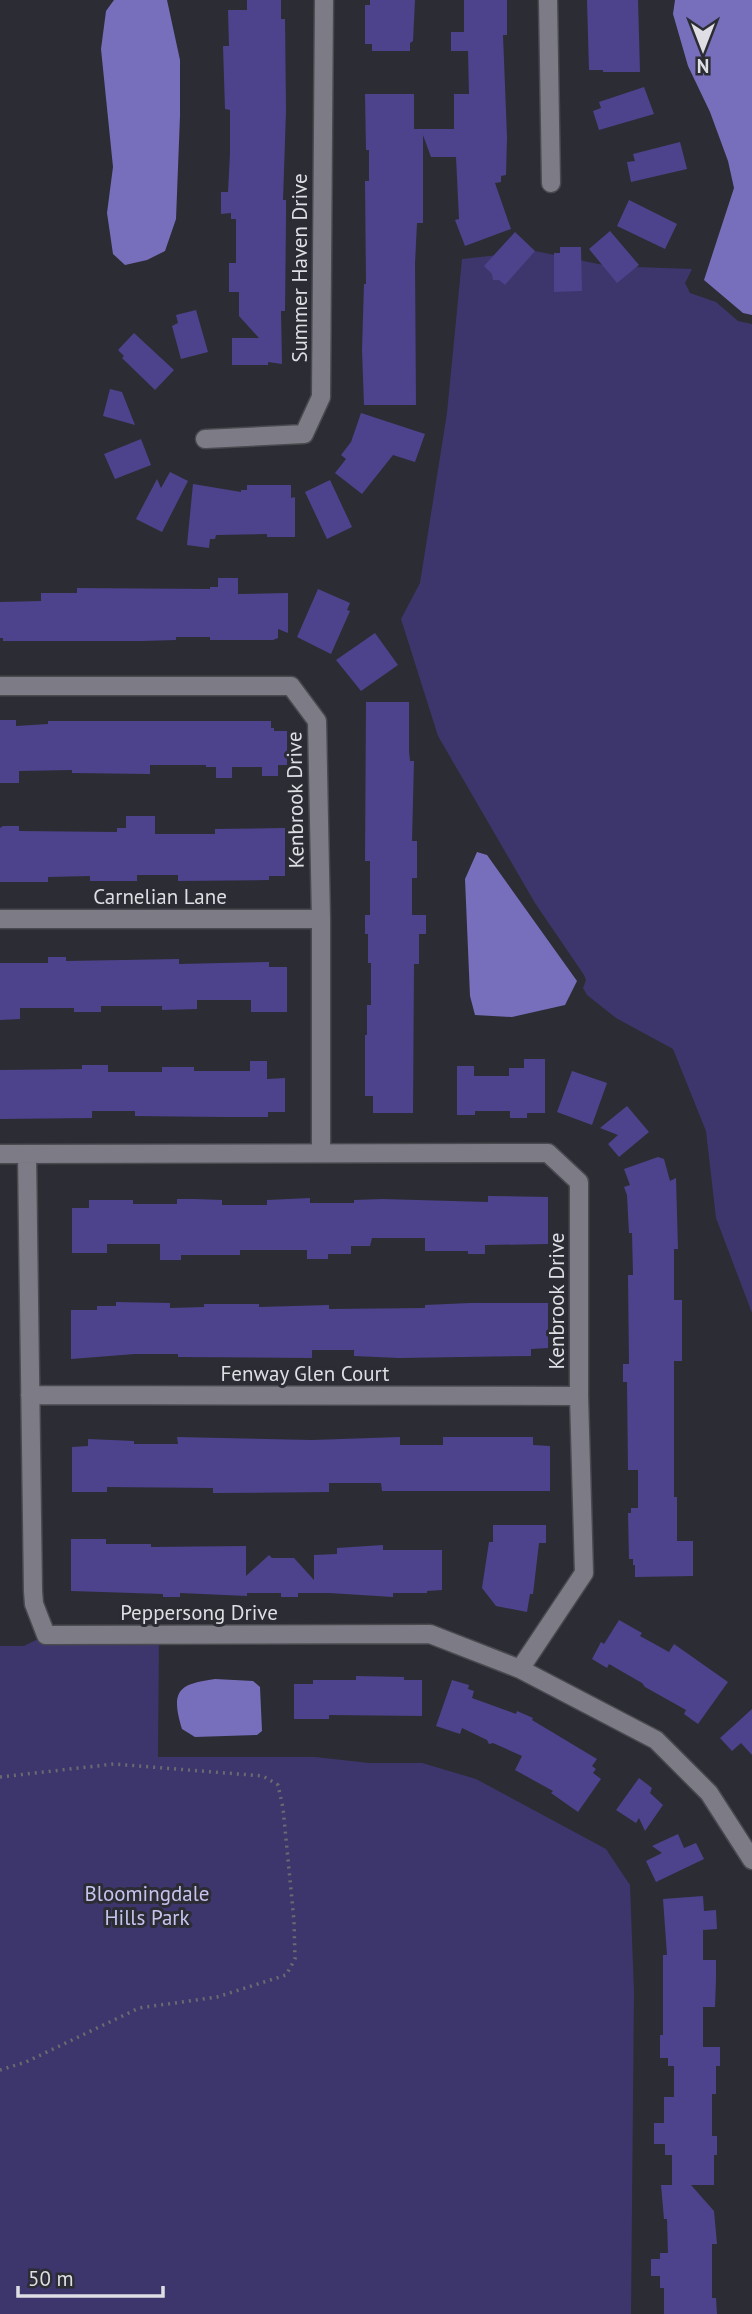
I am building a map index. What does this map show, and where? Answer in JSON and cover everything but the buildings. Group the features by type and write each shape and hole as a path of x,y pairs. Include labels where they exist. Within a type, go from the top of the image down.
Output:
{"street":[{"name":"Summer Haven Drive","path":"205,439 304,434 321,397 324,0"},
{"path":"548,0 551,183"},
{"name":"Kenbrook Drive","path":"0,686 291,685 317,721 321,919 321,1153"},
{"name":"Carnelian Lane","path":"0,919 321,919"},
{"name":"Kenbrook Drive","path":"0,1154 548,1153 579,1182 579,1396 584,1573 520,1669"},
{"name":"Peppersong Drive","path":"27,1154 33,1591 34,1604 46,1635 430,1634 520,1669 656,1740 709,1793 752,1860"},
{"name":"Fenway Glen Court","path":"30,1395 579,1396"}],"path":[{"path":"0,1777 114,1764 263,1776 278,1785 284,1808 295,1959 286,1975 217,1997 139,2008 38,2057 0,2070"}],"green space":[{"path":"535,251 608,266 692,269 685,283 690,293 716,302 738,321 752,324 752,1313 716,1218 706,1131 673,1049 616,1018 587,995 583,988 586,980 584,975 535,903 438,736 401,619 420,583 447,413 462,259"},
{"name":"Bloomingdale Hills Park","path":"159,1634 158,1757 315,1757 369,1763 422,1763 476,1779 606,1849 630,1885 634,1992 631,2314 0,2314 0,1646 24,1646 46,1635"}],"shaded area":[{"path":"114,0 167,0 180,60 176,219 165,251 147,260 125,265 113,254 107,213 113,167 101,49 106,11"},
{"path":"675,0 752,0 752,315 743,313 704,280 734,188 728,161 710,112 688,66 673,14"},
{"path":"477,852 487,855 577,981 565,1005 512,1017 475,1015 470,996 465,879"},
{"path":"215,1679 253,1681 260,1687 262,1731 257,1735 195,1737 182,1729 177,1705 181,1691 193,1683"}]}
